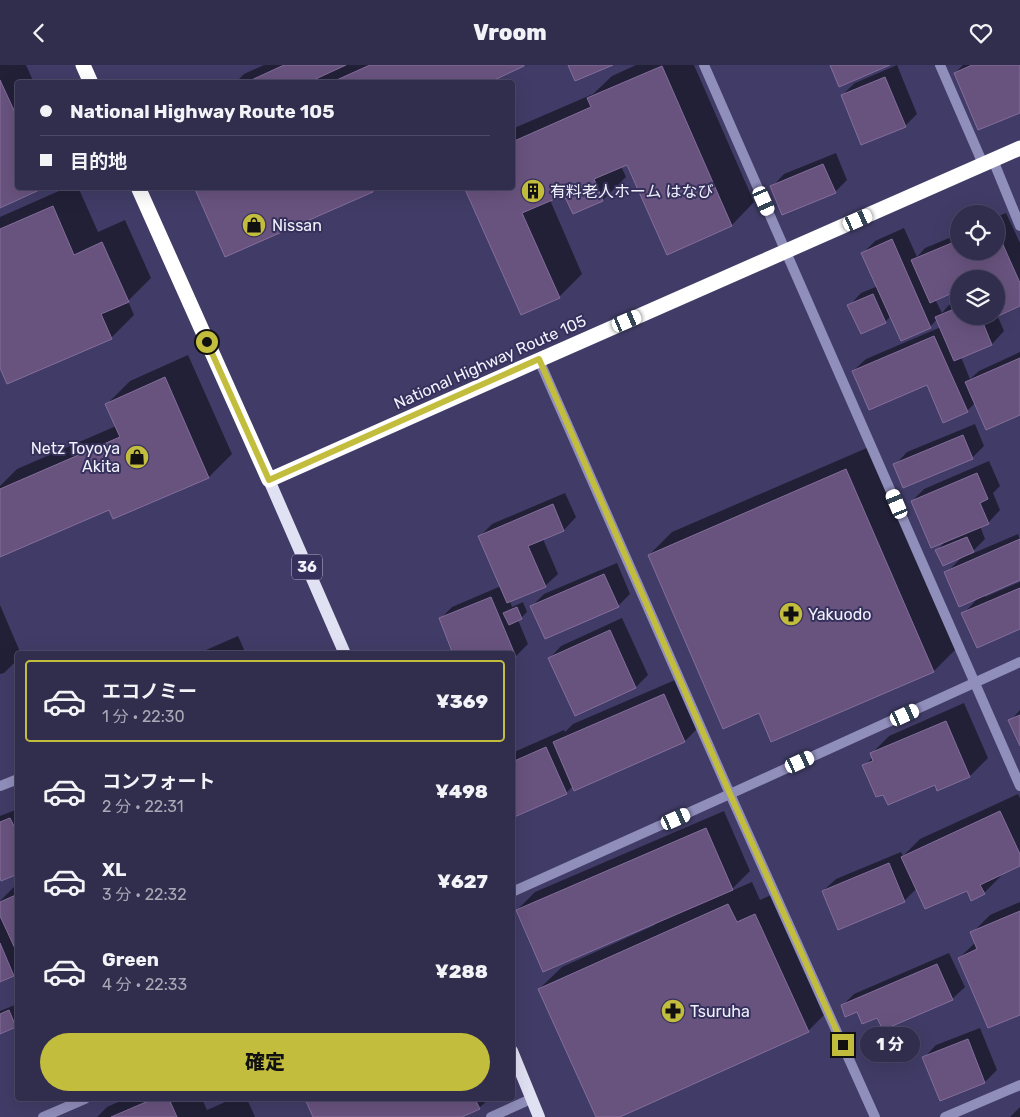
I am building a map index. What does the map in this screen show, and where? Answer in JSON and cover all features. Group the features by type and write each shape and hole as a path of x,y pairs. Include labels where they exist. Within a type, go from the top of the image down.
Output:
{"highway":[{"path":"83,65 90,80"},
{"name":"National Highway Route 105","path":"269,480 1020,148"},
{"path":"139,190 269,480"}],"main road":[{"name":"36","path":"269,480 344,651"},
{"path":"515,1059 539,1117"}],"street":[{"path":"704,65 1020,786"},
{"path":"940,65 1020,227"},
{"path":"539,359 730,794 875,1117"},
{"path":"515,890 1020,662"},
{"path":"0,786 15,780"},
{"path":"945,1117 1020,1085"},
{"path":"491,1117 531,1099"},
{"path":"44,1117 80,1101"}],"building":[{"path":"284,65 346,65 314,80 252,80"},
{"path":"370,65 524,65 494,80 337,80"},
{"path":"568,65 613,65 575,81"},
{"path":"830,65 890,65 839,87"},
{"path":"972,65 1020,65 1020,113 978,130 954,73"},
{"name":"有料老人ホーム はなび","path":"662,66 732,226 667,255 627,165 594,179 603,201 573,214 564,195 522,213 560,298 521,315 465,190 515,190 515,141 591,107 587,98"},
{"path":"885,77 906,127 861,145 841,95"},
{"path":"0,80 15,112 15,190 39,190 0,208"},
{"path":"823,164 836,193 782,215 770,186"},
{"name":"Nissan","path":"195,190 372,190 373,192 225,257"},
{"path":"53,206 74,255 102,242 129,302 101,314 112,339 7,384 0,368 0,229"},
{"path":"892,239 931,328 901,341 861,253"},
{"path":"950,244 950,260 1005,260 1005,249 1020,283 1020,306 1005,313 1005,270 950,270 950,294 930,303 911,260"},
{"path":"873,294 886,323 861,334 847,305"},
{"path":"950,311 950,325 984,325 992,345 954,361 935,317"},
{"path":"934,336 968,412 943,423 927,385 869,410 852,371"},
{"path":"1020,358 1020,415 986,430 965,382"},
{"name":"Netz Toyoya Akita","path":"165,377 209,478 113,519 109,510 0,557 0,489 120,437 105,404"},
{"path":"963,435 973,459 903,488 893,464"},
{"name":"Yakuodo","path":"846,469 934,672 771,742 759,713 723,729 648,555"},
{"path":"977,473 988,499 980,503 989,524 931,548 911,501"},
{"path":"553,504 564,531 528,546 546,587 507,603 478,536"},
{"path":"967,537 974,552 943,566 935,550"},
{"path":"1020,539 1020,580 959,607 944,572"},
{"path":"604,574 619,607 545,639 530,606"},
{"path":"1020,588 1020,629 977,648 961,613"},
{"path":"491,597 514,651 452,651 439,618"},
{"path":"517,607 522,619 509,625 503,613"},
{"path":"610,630 636,688 575,716 548,658"},
{"path":"664,694 685,742 574,791 553,742"},
{"path":"1020,715 1020,746 1008,720"},
{"path":"946,721 970,777 937,791 935,785 888,805 883,795 876,797 862,765 873,761 870,753"},
{"path":"546,747 567,794 515,817 515,761"},
{"path":"1000,811 1020,854 1020,866 980,885 985,894 971,901 967,891 925,909 901,857"},
{"path":"10,818 15,826 15,875 1,881 0,878 0,822"},
{"path":"706,828 733,890 543,972 516,910"},
{"path":"889,863 905,902 838,930 822,891"},
{"path":"15,895 15,948 0,916 0,902"},
{"name":"Tsuruha","path":"728,904 737,922 755,914 809,1032 620,1117 596,1117 538,989"},
{"path":"1020,911 1020,1015 988,1028 958,958 977,949 970,932"},
{"path":"0,943 14,976 0,982"},
{"path":"937,964 953,1000 883,1030 877,1018 862,1024 857,1012 845,1017 841,1005"},
{"path":"9,1010 15,1027 0,1034 0,1014"},
{"path":"968,1039 985,1083 940,1101 922,1057"},
{"path":"148,1101 170,1101 177,1117 111,1117"},
{"path":"306,1101 476,1101 480,1109 462,1117 313,1117"}],"place":[{"name":"有料老人ホーム はなび","path":"533,191"},
{"name":"Nissan","path":"254,225"},
{"name":"Netz Toyoya Akita","path":"137,457"},
{"name":"Yakuodo","path":"791,614"},
{"name":"Tsuruha","path":"673,1011"}],"route":[{"path":"207,342 269,480 539,359 730,794 843,1045"}]}
